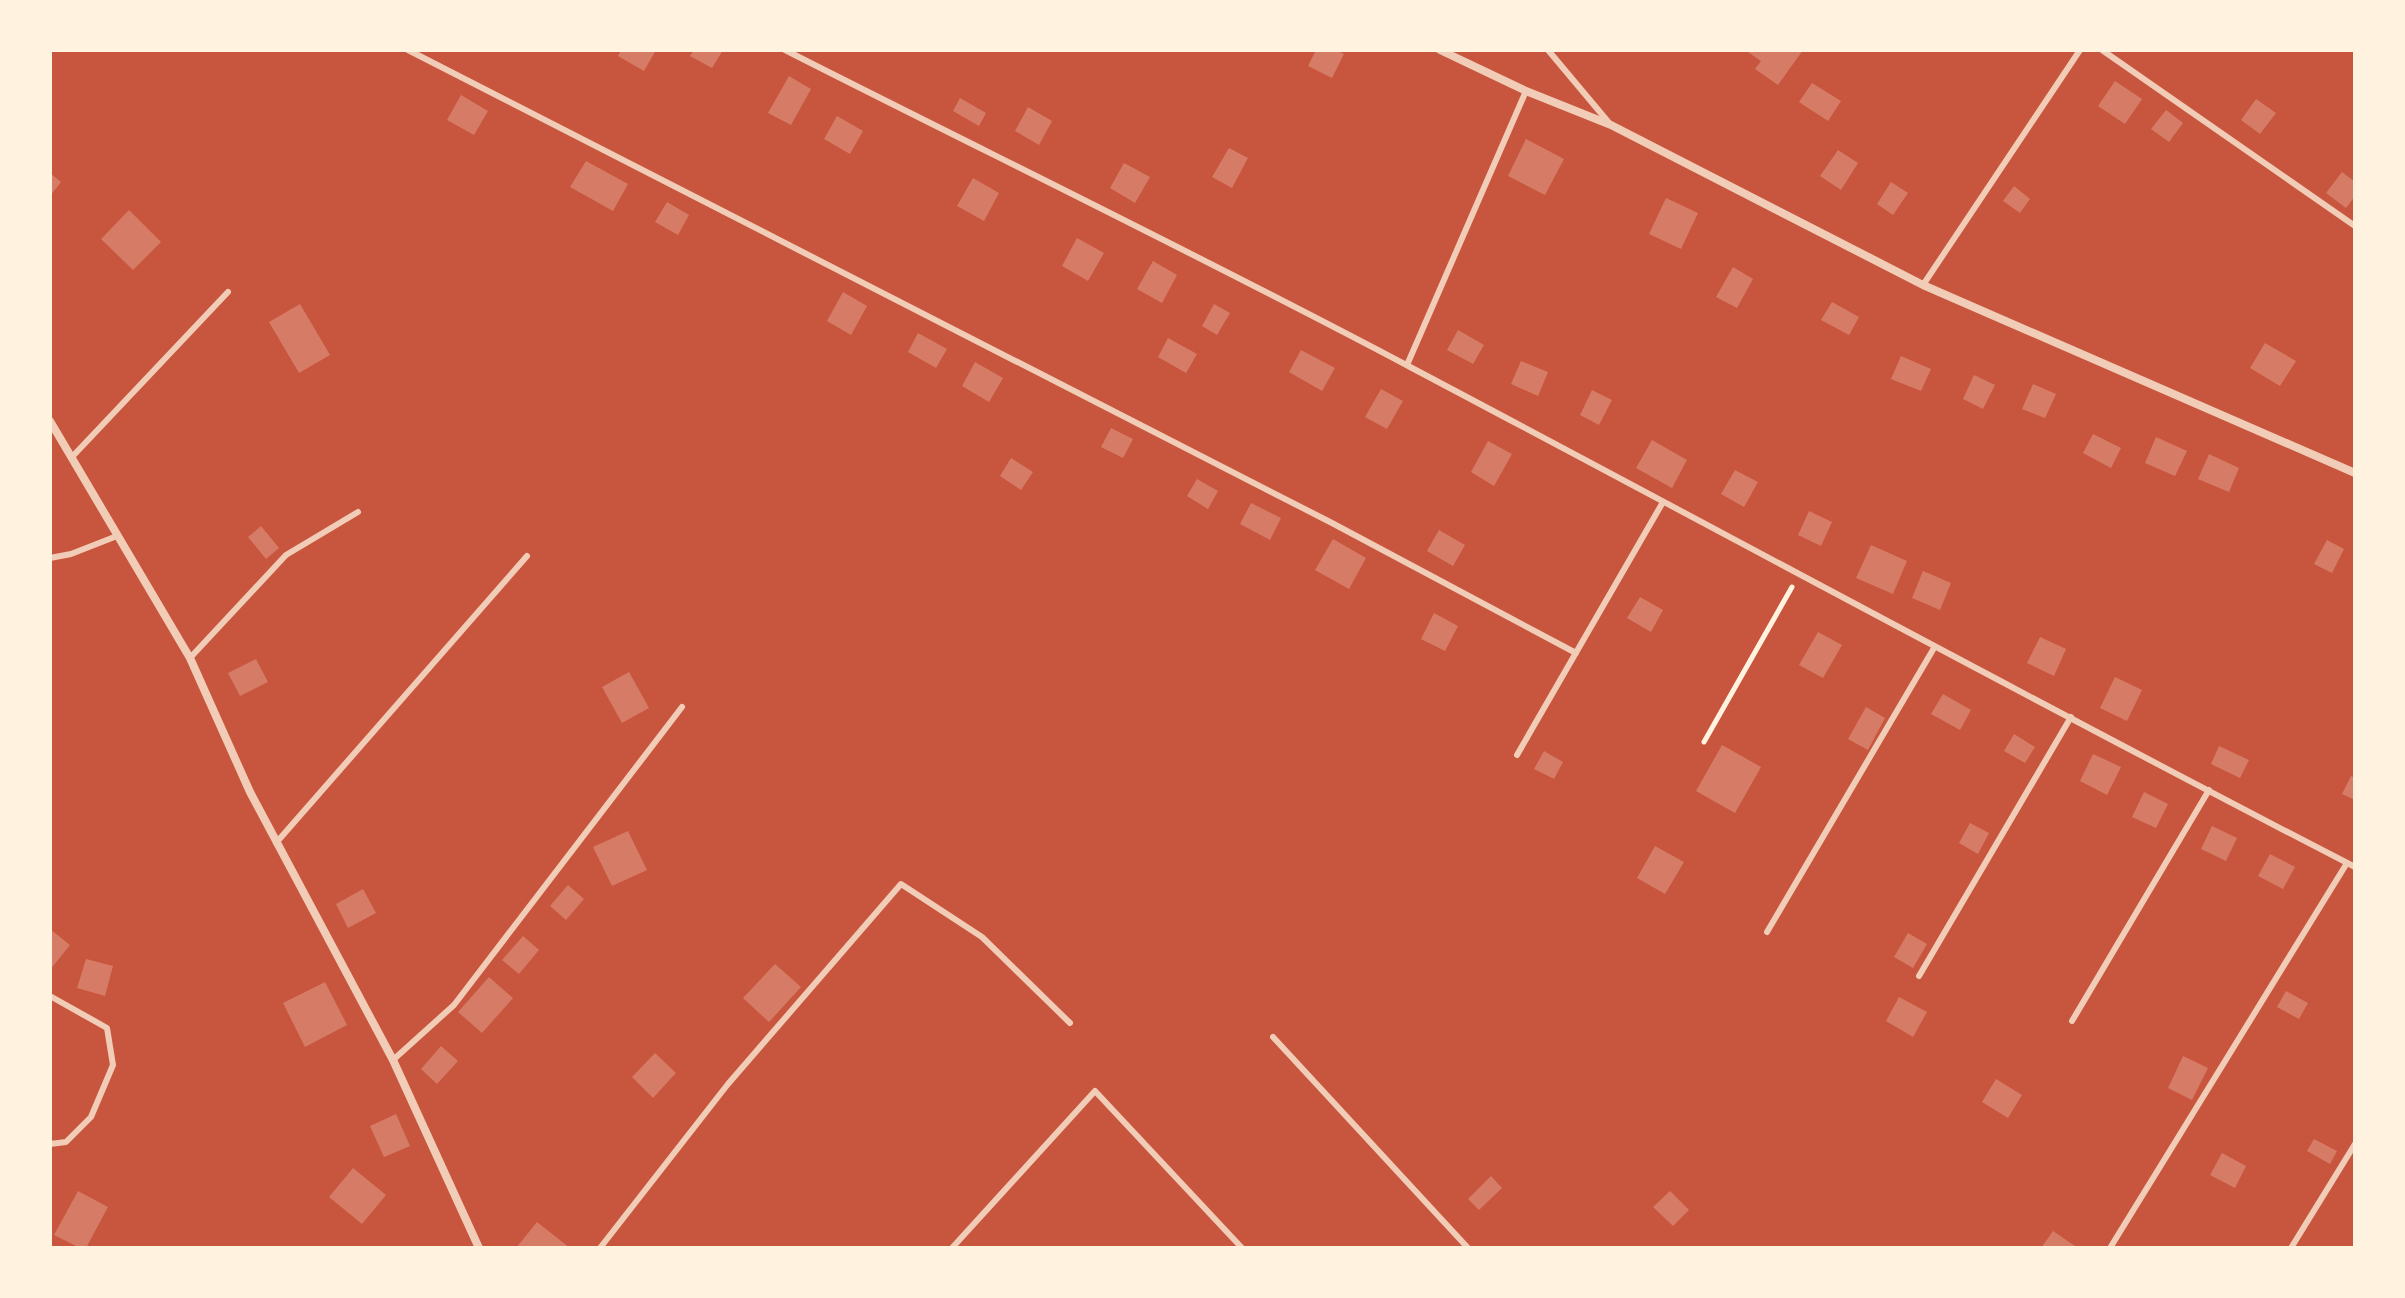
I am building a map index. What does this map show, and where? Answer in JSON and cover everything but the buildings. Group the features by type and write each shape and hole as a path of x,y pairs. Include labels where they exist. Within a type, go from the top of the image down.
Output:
{"street":[{"path":"1440,50 1526,91 1611,125 1923,285 2355,473"},
{"path":"50,421 190,658 276,843 393,1060 479,1248"}],"lane":[{"path":"408,50 1332,523 1576,653"},
{"path":"785,50 1407,365 1934,648 2355,867"},
{"path":"1548,50 1611,125"},
{"path":"1923,285 2080,50"},
{"path":"2102,50 2355,226"},
{"path":"1407,365 1526,91"},
{"path":"72,457 228,292"},
{"path":"1517,755 1663,502"},
{"path":"190,658 286,555 358,512"},
{"path":"50,558 71,554 117,536"},
{"path":"276,843 527,556"},
{"path":"1767,932 1934,648"},
{"path":"393,1060 454,1005 682,707"},
{"path":"1919,976 2071,717"},
{"path":"2072,1021 2209,790"},
{"path":"2110,1248 2347,863"},
{"path":"600,1248 728,1084 901,884 982,937 1070,1023"},
{"path":"50,996 107,1028 113,1065 91,1117 66,1142 50,1144"},
{"path":"1273,1037 1468,1248"},
{"path":"952,1248 1095,1091 1242,1248"},
{"path":"2291,1248 2355,1144"}],"path":[{"path":"1704,742 1798,575"}]}
